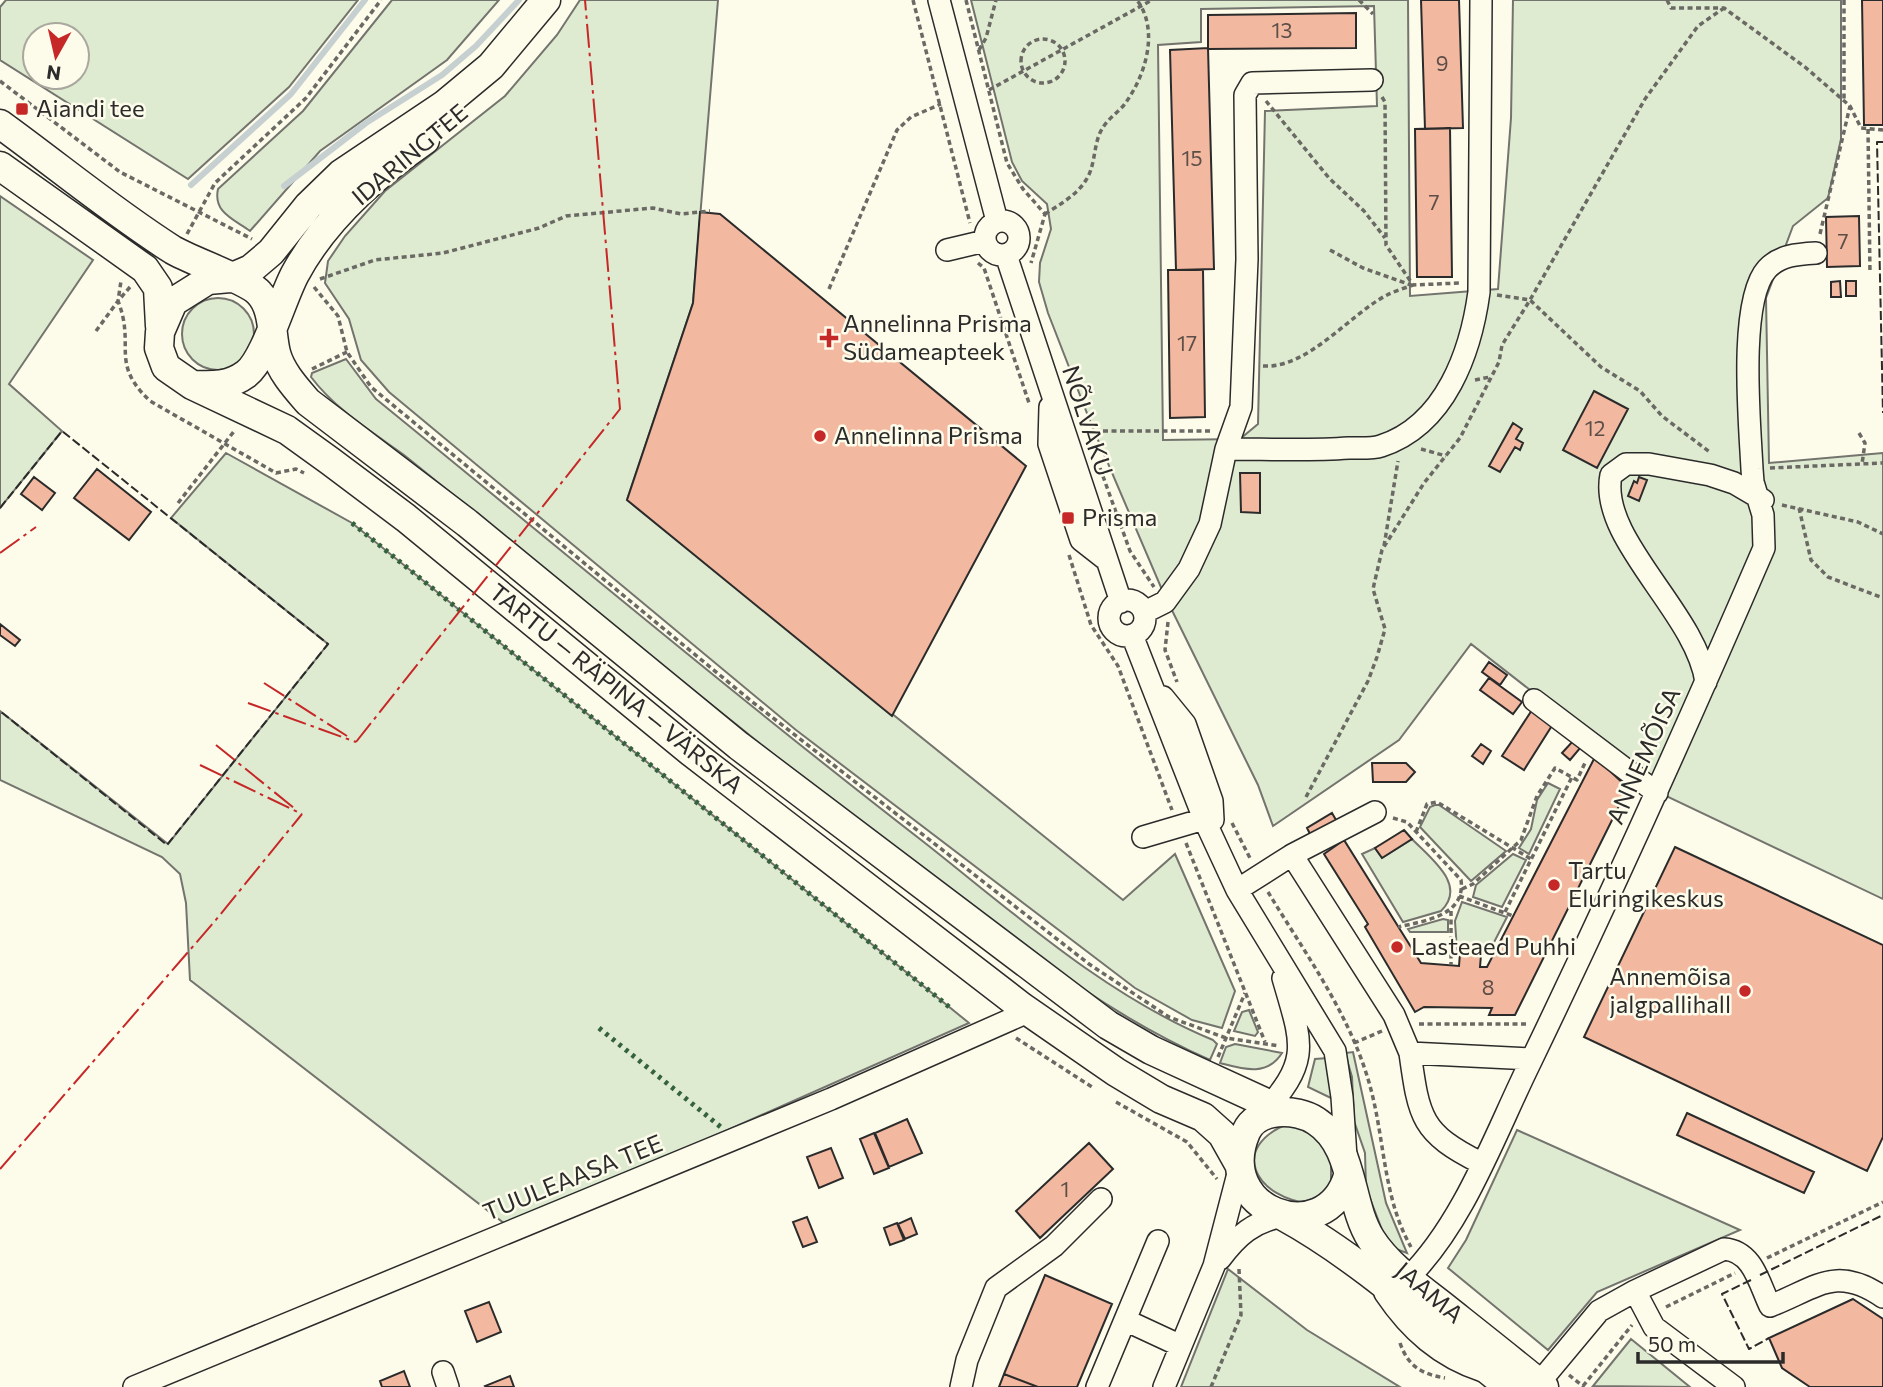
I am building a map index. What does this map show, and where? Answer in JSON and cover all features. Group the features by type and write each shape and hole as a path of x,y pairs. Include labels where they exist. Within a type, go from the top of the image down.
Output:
{"main road":[{"name":"IDARINGTEE","path":"230,278 251,269 271,252 308,206 341,174 444,106 491,66 547,0"},
{"name":"IDARINGTEE","path":"271,325 296,272 325,230 400,157 447,124 497,82 528,51 567,0"},
{"path":"0,124 146,232 204,267 259,292 270,310 271,325 257,361 247,374 217,386 192,385 166,366 159,348 158,288 145,269 0,166"},
{"path":"160,332 173,302 208,280 230,278"},
{"name":"TARTU — RÄPINA — VÄRSKA","path":"271,325 277,356 292,384 327,419 467,523 739,746 1062,992 1152,1051 1271,1112"},
{"name":"TARTU — RÄPINA — VÄRSKA","path":"192,385 287,430 374,493 691,752 1030,1012"},
{"path":"1030,1012 1116,1072 1161,1099 1203,1117 1222,1134 1231,1176 1263,1208 1283,1216 1303,1215 1333,1204 1343,1194 1347,1169 1324,1127 1301,1114 1271,1112 1247,1130 1231,1176"},
{"name":"JAAMA","path":"1347,1169 1360,1218 1372,1241 1408,1279 1542,1385"},
{"name":"JAAMA","path":"1283,1216 1311,1231 1501,1381"}],"street":[{"path":"939,0 997,221"},
{"path":"1229,440 1318,450 1380,446 1408,432 1430,413 1446,392 1474,332 1480,287 1481,0"},
{"path":"1145,612 1165,602 1189,569 1210,524 1229,440 1241,407 1247,259 1245,95 1252,83 1372,80"},
{"path":"997,221 1013,224 1020,232 1017,248 1006,255 992,252 985,241 988,228 997,221"},
{"path":"947,250 985,241"},
{"name":"ANNEMÕISA","path":"1408,1279 1444,1235 1532,1059 1657,793 1764,548 1764,500 1752,469 1748,387 1752,300 1767,268 1790,254 1816,253"},
{"name":"NÕLVAKU","path":"1006,255 1121,603"},
{"path":"1706,682 1703,660 1693,640 1631,545 1613,510 1608,491 1611,475 1626,464 1679,468 1734,483 1764,500"},
{"path":"1121,603 1135,603 1145,612 1144,624 1132,635 1121,635 1110,625 1112,609 1121,603"},
{"path":"1132,635 1204,820 1237,890 1278,963 1307,1003 1335,1051 1342,1097 1347,1169"},
{"path":"1151,683 1185,724 1212,801 1215,843"},
{"path":"1534,701 1657,793"},
{"path":"1237,890 1292,855 1375,812"},
{"path":"1143,837 1204,820"},
{"path":"1292,855 1397,1024 1410,1053 1420,1109 1429,1129 1445,1144 1481,1163"},
{"path":"1271,1112 1296,1067 1300,1051 1299,1033 1278,963"},
{"name":"TUULEAASA TEE","path":"134,1387 831,1099 1030,1012"},
{"path":"1410,1053 1532,1059"},
{"path":"1164,1387 1214,1266 1231,1176"},
{"path":"961,1387 967,1360 996,1288 1054,1246 1101,1199"},
{"path":"1214,1266 1243,1230 1264,1220 1283,1216"},
{"path":"1097,1387 1158,1241"},
{"path":"1542,1385 1599,1311 1724,1249 1736,1250 1746,1256 1770,1306 1840,1278 1863,1283 1883,1297"},
{"path":"1635,1291 1654,1327 1734,1387"},
{"path":"1125,1320 1181,1346"}],"path":[{"path":"185,236 215,183 306,98 381,0"},
{"path":"966,0 1007,163 1023,189 1045,214"},
{"path":"979,50 986,38 996,0"},
{"path":"1030,275 1045,214 1070,197 1086,180 1097,139 1136,84 1147,52 1148,32 1137,0"},
{"path":"988,91 1152,0"},
{"path":"1360,0 1373,14"},
{"path":"1667,0 1671,8 1724,8 1805,67 1850,106 1861,128 1883,130"},
{"path":"1844,0 1844,101"},
{"path":"1383,548 1424,483 1460,438 1499,362 1502,345 1646,99 1698,26 1724,8"},
{"path":"1046,39 1063,51 1064,66 1056,78 1042,83 1029,78 1024,72 1021,58 1032,41 1046,39"},
{"path":"1372,80 1385,102 1386,245 1413,285"},
{"path":"0,81 120,172 247,235"},
{"path":"1252,83 1329,178 1364,211 1386,239"},
{"path":"829,289 897,130 911,117 941,104"},
{"path":"1816,253 1850,106"},
{"path":"1868,129 1870,273"},
{"path":"710,211 681,214 653,208 566,216 539,228 443,253 375,260 308,283 338,317 348,352 371,387 844,776 1089,964 1169,1017 1226,1038 1265,1042 1300,1051"},
{"path":"1330,250 1363,268 1413,285 1480,287 1530,300 1601,367 1640,391 1662,416 1719,459"},
{"path":"1243,365 1273,366 1297,357 1340,330 1387,295 1413,285"},
{"path":"96,331 118,301"},
{"path":"307,372 348,352"},
{"path":"1081,420 1091,443"},
{"path":"178,503 239,424"},
{"path":"1086,431 1229,440"},
{"path":"1859,433 1866,443 1862,464"},
{"path":"1306,797 1368,681 1385,629 1373,589 1398,478 1399,453"},
{"path":"1752,469 1883,463"},
{"path":"1099,467 1130,551 1145,577 1165,602 1168,620 1165,650"},
{"path":"1764,500 1858,522 1883,534"},
{"path":"1799,508 1811,559 1828,577 1883,598"},
{"path":"1398,927 1442,916 1451,910 1462,889 1513,850 1526,832 1537,796 1555,768 1577,780 1594,744"},
{"path":"1505,912 1572,777"},
{"path":"1416,832 1427,804 1437,802 1531,859"},
{"path":"1375,812 1407,822 1461,880 1462,889"},
{"path":"1459,896 1513,916"},
{"path":"1451,910 1451,965"},
{"path":"1216,1062 1246,992"},
{"path":"1335,1051 1397,1024 1537,1024"},
{"path":"997,1026 1100,1092"},
{"path":"1112,1099 1187,1142 1231,1176"},
{"path":"1751,1266 1883,1202"},
{"path":"1211,1387 1241,1315 1242,1296 1238,1266"},
{"path":"1397,1334 1405,1359 1424,1375 1447,1378"}],"green space":[{"path":"6,0 358,0 289,87 188,179 49,91 91,91 91,21 21,21 21,73 0,60 0,7"},
{"path":"392,0 499,0 447,60 320,151 250,231 231,219 218,204 218,189 303,111"},
{"path":"580,0 718,0 693,303 627,500 1123,900 1175,854 1235,991 1222,1028 1192,1020 1135,988 796,730 389,392 361,360 349,319 325,283 328,261 345,236 385,191 505,96 557,35"},
{"path":"971,0 1408,0 1410,296 1498,289 1511,118 1513,0 1841,0 1841,139 1828,198 1793,226 1766,298 1769,463 1883,453 1883,899 1666,796 1471,644 1399,740 1273,826 1258,785 1163,592 1092,426 1048,313 1039,282 1040,263 1051,229 1047,204 1022,181 1012,162","holes":["1374,6 1377,106 1265,111 1258,424 1240,439 1163,440 1158,45 1201,42 1201,9"]},
{"path":"0,196 93,260 9,384 62,431 0,508"},
{"path":"225,298 244,308 252,320 252,348 244,360 232,368 211,370 192,360 184,348 182,327 192,308 204,300"},
{"path":"346,359 376,399 718,679 1027,925 1136,1001 1213,1040 1217,1044 1210,1060 1131,1019 1057,972 1022,946 786,765 404,455 343,410 311,377 312,373"},
{"path":"226,453 352,523 969,1023 509,1227 190,980 186,903 180,874 162,857 0,780 0,711 168,844 328,644 171,518"},
{"path":"1548,783 1560,789 1529,854 1519,848 1531,829 1537,800"},
{"path":"1439,805 1506,851 1471,881 1420,827 1430,807"},
{"path":"1412,839 1443,872 1450,891 1448,901 1441,911 1403,922 1362,854 1375,848 1382,858"},
{"path":"1513,854 1526,860 1502,907 1473,897 1476,885"},
{"path":"1462,902 1507,917 1488,954 1457,951 1455,921"},
{"path":"1448,920 1448,932 1410,932 1408,929"},
{"path":"1249,1010 1258,1032 1255,1036 1234,1031 1242,1012"},
{"path":"1235,1044 1282,1053 1276,1061 1262,1068 1246,1069 1220,1063 1226,1047"},
{"path":"1353,1052 1386,1203 1407,1253 1393,1248 1384,1235 1366,1188 1365,1153 1354,1121 1352,1077 1345,1053"},
{"path":"1328,1058 1333,1099 1308,1087 1315,1059"},
{"path":"1290,1123 1311,1128 1331,1157 1331,1187 1313,1204 1276,1193 1264,1183 1256,1171 1254,1158 1259,1145 1271,1133"},
{"path":"1517,1130 1740,1230 1597,1292 1548,1350 1448,1268 1466,1240"},
{"path":"1228,1269 1307,1330 1400,1387 1181,1387"},
{"path":"1631,1339 1690,1387 1593,1386"}],"building":[{"path":"1421,0 1459,0 1463,128 1425,129"},
{"path":"1862,0 1883,0 1883,125 1864,125"},
{"path":"1356,13 1356,48 1208,49 1208,15"},
{"path":"1208,48 1214,269 1176,270 1170,50"},
{"path":"1450,128 1452,277 1417,277 1415,129"},
{"name":"Annelinna Prisma","path":"700,212 720,214 1026,466 892,716 627,500 693,303"},
{"path":"1859,216 1860,266 1827,267 1826,217"},
{"path":"1168,270 1203,270 1205,417 1170,418"},
{"path":"1840,281 1841,297 1831,297 1831,282"},
{"path":"1846,281 1856,281 1856,296 1846,296"},
{"path":"1594,391 1628,409 1597,468 1563,450"},
{"path":"1513,423 1522,429 1516,439 1523,443 1520,450 1515,447 1500,472 1489,466"},
{"path":"97,469 151,512 129,540 74,498"},
{"path":"1240,473 1260,473 1260,513 1241,512"},
{"path":"34,477 55,493 42,510 21,494"},
{"path":"1639,477 1647,480 1639,501 1628,496 1634,481 1637,483"},
{"path":"0,624 20,640 15,646 0,635"},
{"path":"1489,662 1507,675 1500,685 1482,672"},
{"path":"1489,678 1522,702 1513,714 1480,690"},
{"path":"1532,710 1553,724 1524,770 1502,756"},
{"path":"1573,741 1581,747 1570,760 1562,753"},
{"path":"1481,744 1491,751 1483,764 1472,756"},
{"name":"Tartu Eluringikeskus","path":"1595,757 1628,788 1515,1015 1489,1015 1492,1008 1424,1007 1415,1012 1365,927 1368,924 1324,854 1344,840 1421,963 1459,966 1460,953 1481,955 1480,967 1487,967"},
{"path":"1372,763 1406,763 1415,772 1406,782 1373,782"},
{"path":"1332,813 1336,820 1311,836 1307,828"},
{"path":"1404,830 1412,839 1382,858 1375,848"},
{"name":"Annemõisa jalgpallihall","path":"1675,847 1883,945 1883,1137 1867,1171 1584,1037"},
{"path":"1687,1113 1814,1172 1804,1193 1677,1135"},
{"path":"907,1119 922,1153 889,1167 875,1133"},
{"path":"874,1133 889,1168 874,1174 860,1139"},
{"path":"1089,1143 1113,1169 1040,1238 1016,1211"},
{"path":"831,1148 843,1178 819,1188 807,1157"},
{"path":"807,1217 817,1242 803,1247 793,1222"},
{"path":"911,1218 917,1234 905,1239 898,1224"},
{"path":"897,1223 904,1240 890,1245 884,1228"},
{"path":"1045,1275 1112,1304 1077,1387 1038,1387 1004,1374"},
{"path":"1853,1299 1883,1319 1883,1387 1810,1387 1782,1368 1769,1338"},
{"path":"489,1302 501,1332 477,1342 465,1311"},
{"path":"404,1371 410,1387 382,1387 380,1381"},
{"path":"1004,1374 1038,1387 999,1387"},
{"path":"510,1376 514,1387 485,1386"}],"waterway":[{"path":"191,185 291,94 365,0"},
{"path":"284,186 366,123 442,75 476,46 519,0"}],"hedge":[{"path":"352,523 953,1010"},
{"path":"599,1028 722,1128"}],"fence":[{"path":"1883,142 1877,142 1883,413"},
{"path":"0,508 62,431 328,644 167,845 0,711"},
{"path":"1760,1275 1883,1215"},
{"path":"1751,1280 1722,1294 1749,1349 1769,1338"}],"power":[{"path":"356,742 620,409 585,0"},
{"path":"0,553 36,527"},
{"path":"264,683 347,736"},
{"path":"248,703 356,742"},
{"path":"216,745 294,808"},
{"path":"200,765 302,814"},
{"path":"0,1169 215,921 302,814"}],"place":[{"name":"Aiandi tee","path":"22,109"},
{"name":"Annelinna Prisma Südameapteek","path":"829,338"},
{"name":"Annelinna Prisma","path":"820,436"},
{"name":"Prisma","path":"1068,518"},
{"name":"Tartu Eluringikeskus","path":"1554,885"},
{"name":"Lasteaed Puhhi","path":"1397,947"},
{"name":"Annemõisa jalgpallihall","path":"1745,991"}]}
